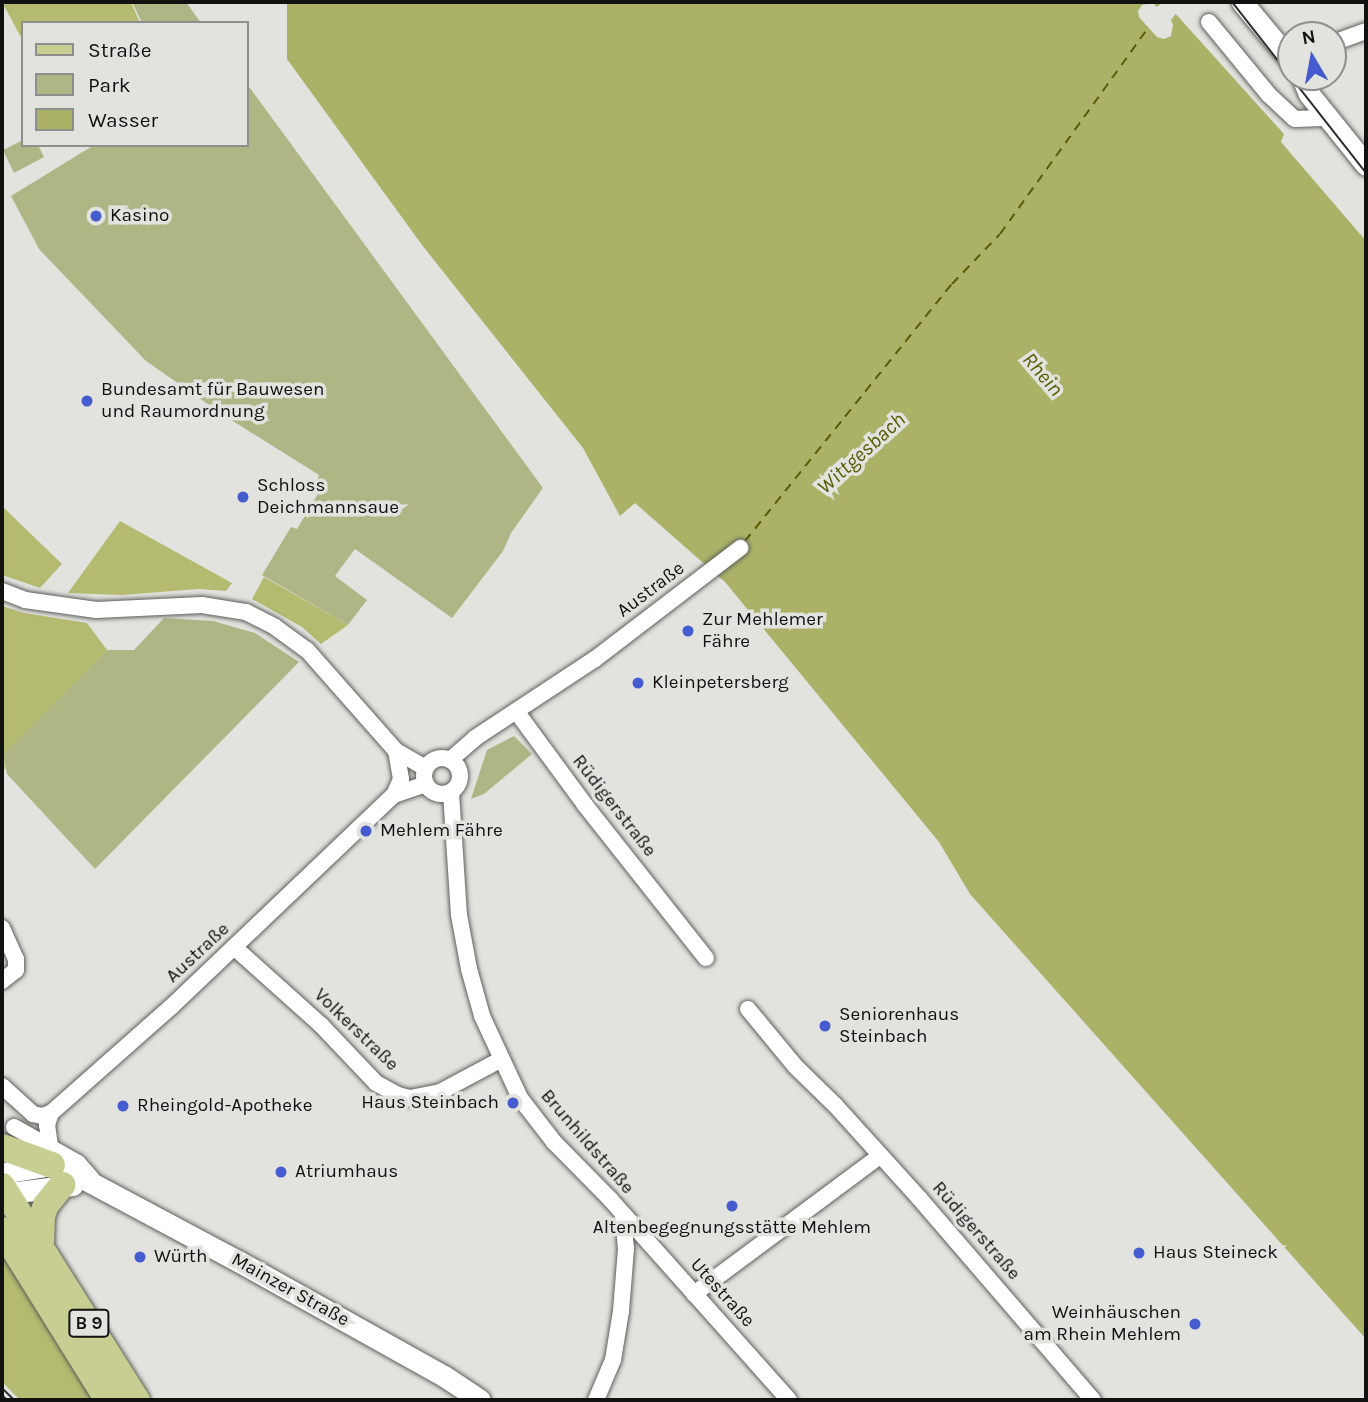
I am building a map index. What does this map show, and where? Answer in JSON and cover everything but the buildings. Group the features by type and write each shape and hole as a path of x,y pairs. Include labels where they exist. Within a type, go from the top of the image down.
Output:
{"main road":[{"path":"6,1131 55,1166 42,1216 41,1245"},
{"name":"B 9","path":"3,1187 137,1400"},
{"name":"B 9","path":"2,1230 108,1400"}],"street":[{"path":"1242,2 1277,44"},
{"path":"1209,22 1275,100 1295,119 1328,118"},
{"path":"1347,38 1366,31"},
{"path":"1275,100 1296,104 1303,91"},
{"path":"1309,91 1366,165"},
{"name":"Austraße","path":"51,1112 234,947 394,795 426,776 437,758 450,760 475,738 595,659 740,548"},
{"path":"2,591 35,601 96,610 202,605 246,612 275,626 307,650 396,751 426,776 435,793 451,792 461,778 458,767 450,760"},
{"name":"Rüdigerstraße","path":"516,711 585,805 706,958"},
{"path":"394,795 401,779 396,751"},
{"name":"Brunhildstraße","path":"451,792 464,944 482,1016 500,1060 538,1124 623,1215 626,1249 621,1311 613,1360 596,1400"},
{"path":"2,928 16,959 16,970 2,981"},
{"name":"Volkerstraße","path":"234,947 321,1025 376,1083 398,1095 410,1098 440,1092 500,1060"},
{"name":"Rüdigerstraße","path":"748,1009 796,1068 835,1105 1001,1291 1093,1400"},
{"path":"2,1086 33,1114 42,1116 51,1112"},
{"path":"3,1187 55,1166 47,1125 51,1112"},
{"path":"694,1294 880,1156"},
{"name":"Mainzer Straße","path":"55,1166 96,1184 433,1370 480,1400"},
{"name":"Utestraße","path":"623,1215 789,1400"}],"green space":[{"path":"132,2 186,2 200,21 141,21"},
{"path":"248,85 543,488 511,533 503,551 452,618 355,549 335,576 367,600 348,625 262,575 291,527 297,529 322,487 316,483 319,475 228,418 146,361 39,249 11,196 91,147 248,147"},
{"path":"21,141 21,147 39,147 44,157 14,173 3,150"},
{"path":"164,618 213,621 255,633 299,662 95,869 7,774 3,754 107,650 134,650"},
{"path":"514,736 532,754 484,794 471,799 487,750"}],"shaded area":[{"path":"2,2 131,2 139,21 21,21 21,37"},
{"path":"2,506 62,564 40,588 2,575"},
{"path":"120,521 232,583 226,591 199,589 121,595 68,593"},
{"path":"264,577 348,625 321,644 302,627 252,599"},
{"path":"2,606 24,613 87,623 107,650 4,754 5,771 2,764"},
{"path":"2,1250 97,1400 20,1400 2,1382"}],"water":[{"path":"287,2 1165,2 1284,134 1281,142 1366,241 1366,1339 970,894 939,842 725,582 635,503 620,516 583,448 422,245 287,59"}],"pier":[{"path":"1163,2 1169,2 1178,11 1171,20 1171,36 1164,39 1157,37 1139,17 1138,11 1142,5 1153,3 1157,7"}],"ferry route":[{"path":"745,541 952,284 1000,234 1148,28"}],"tram line":[{"path":"1232,2 1366,173"}],"railway":[{"path":"2,1391 11,1400"}],"place":[{"name":"Kasino","path":"96,216"},
{"name":"Bundesamt für Bauwesen und Raumordnung","path":"87,401"},
{"name":"Schloss Deichmannsaue","path":"243,497"},
{"name":"Zur Mehlemer Fähre","path":"688,631"},
{"name":"Kleinpetersberg","path":"638,683"},
{"name":"Mehlem Fähre","path":"366,831"},
{"name":"Seniorenhaus Steinbach","path":"825,1026"},
{"name":"Haus Steinbach","path":"513,1103"},
{"name":"Rheingold-Apotheke","path":"123,1106"},
{"name":"Atriumhaus","path":"281,1172"},
{"name":"Altenbegegnungsstätte Mehlem","path":"732,1206"},
{"name":"Haus Steineck","path":"1139,1253"},
{"name":"Würth","path":"140,1257"},
{"name":"Weinhäuschen am Rhein Mehlem","path":"1195,1324"}],"water label":[{"name":"Rhein","path":"1043,374"},
{"name":"Wittgesbach","path":"861,453"}]}
